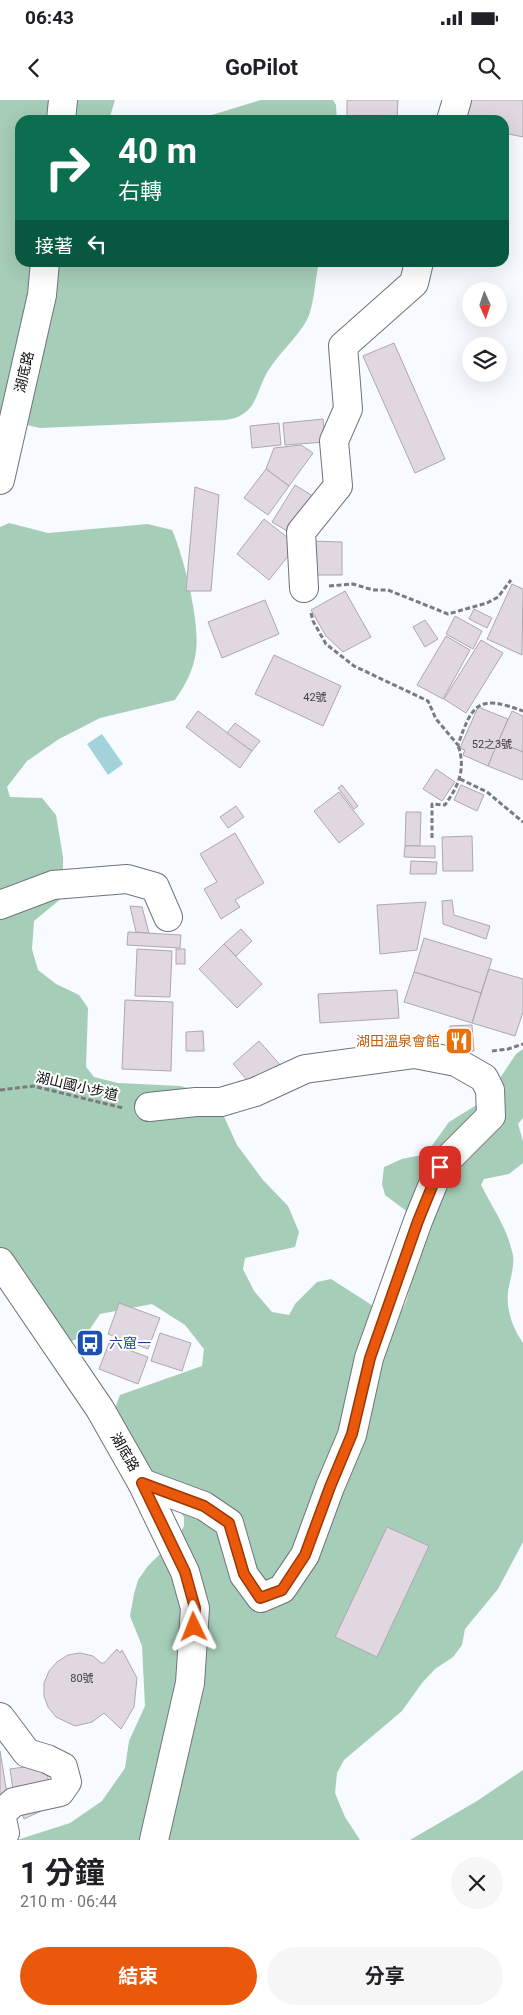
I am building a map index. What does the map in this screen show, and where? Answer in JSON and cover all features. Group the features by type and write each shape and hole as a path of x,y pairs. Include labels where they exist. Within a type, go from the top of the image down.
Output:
{"street":[{"path":"62,115 63,100"},
{"path":"452,115 457,100"},
{"name":"湖底路","path":"0,480 42,295 45,267"},
{"path":"304,588 301,532 338,486 334,441 348,409 343,346 414,283 417,267"},
{"path":"0,904 53,885 127,878 155,888 168,917"},
{"path":"142,1483 204,1506 229,1523 244,1574 260,1598 282,1590 305,1555 352,1434 370,1358 418,1221 440,1167 491,1116 490,1090 484,1078 456,1062 415,1054 305,1069 255,1092 221,1102 196,1102 149,1107"},
{"name":"湖底路","path":"0,1262 100,1409 142,1483 185,1572 195,1608 190,1683 154,1840"},
{"path":"0,1718 27,1753 47,1759 63,1767 67,1782 60,1792 14,1802 1,1814 5,1833"}],"path":[{"path":"432,838 432,804 445,805 460,779 463,759 458,745 436,719 428,701 354,666 326,644 313,621 304,588 353,584 373,590 388,590 448,614 493,600 498,597 511,580"},
{"path":"458,745 468,717 475,707 486,704 506,704 523,710"},
{"path":"460,779 487,792 523,822"},
{"name":"湖山國小步道","path":"0,1090 33,1086 123,1108 149,1107"}],"green space":[{"path":"0,100 51,100 50,115 15,115 15,267 34,267 31,291 0,439"},
{"path":"71,100 115,100 110,115 69,115"},
{"path":"261,100 333,100 336,105 337,115 212,115"},
{"path":"52,267 318,267 313,300 307,319 267,373 249,409 241,415 225,420 40,428 27,425 25,422"},
{"path":"9,523 48,533 148,524 172,530 177,542 190,590 197,639 195,658 191,671 175,700 100,718 59,739 27,761 7,787 10,797 42,798 56,815 63,857 63,897 34,921 32,949 38,970 56,984 79,995 88,1008 86,1067 94,1077 118,1083 180,1086 202,1092 221,1110 237,1145 263,1180 288,1206 299,1232 295,1247 245,1258 243,1269 254,1291 272,1312 289,1315 295,1304 317,1282 331,1279 392,1318 399,1315 406,1302 425,1230 409,1213 385,1195 382,1184 384,1167 402,1159 426,1154 449,1122 478,1104 498,1081 516,1054 523,1049 523,1118 518,1124 523,1141 523,1163 509,1174 484,1179 481,1185 502,1225 513,1256 508,1306 513,1325 523,1343 523,1542 498,1589 465,1629 462,1645 453,1657 435,1669 422,1683 402,1711 344,1760 337,1773 335,1793 345,1817 360,1840 17,1840 70,1823 102,1801 125,1768 129,1741 145,1706 142,1646 130,1616 134,1594 138,1580 148,1566 179,1535 184,1526 184,1517 150,1470 114,1411 120,1395 202,1366 204,1349 185,1325 152,1304 100,1314 86,1335 72,1341 59,1333 0,1249 0,527"},
{"path":"523,1770 523,1840 410,1840 477,1801"}],"water":[{"path":"102,734 123,764 108,775 87,744"}],"building":[{"path":"347,100 398,100 397,115 347,115"},
{"path":"471,100 523,100 523,137 509,134 509,115 468,115"},
{"path":"394,343 445,459 415,473 363,356"},
{"path":"323,419 325,442 285,445 283,423"},
{"path":"279,423 281,445 252,448 250,426"},
{"path":"301,445 313,453 289,486 266,469 274,448"},
{"path":"266,469 289,486 268,515 244,498"},
{"path":"295,485 316,498 294,535 272,522"},
{"path":"195,487 219,495 211,591 186,591"},
{"path":"264,519 297,545 269,580 237,554"},
{"path":"310,541 342,542 342,575 310,575"},
{"path":"512,584 523,589 522,655 487,639"},
{"path":"345,591 371,637 343,652 326,636 311,610"},
{"path":"265,600 279,634 222,658 208,622"},
{"path":"474,609 492,618 487,628 469,619"},
{"path":"455,616 482,631 473,649 446,634"},
{"path":"425,620 438,639 425,647 413,627"},
{"path":"446,636 470,650 443,699 417,685"},
{"path":"481,640 503,653 466,713 444,699"},
{"path":"274,655 341,686 323,726 255,694"},
{"path":"478,707 508,719 488,766 463,755 465,750 460,748"},
{"path":"198,711 252,751 240,768 186,727"},
{"path":"512,711 523,716 523,752 498,742"},
{"path":"235,723 260,741 252,751 227,733"},
{"path":"498,742 523,752 523,780 488,766"},
{"path":"436,769 455,782 442,801 423,789"},
{"path":"342,785 358,806 354,809 338,788"},
{"path":"461,785 484,795 477,811 454,800"},
{"path":"339,792 364,824 339,843 314,811"},
{"path":"236,806 244,817 228,828 220,817"},
{"path":"406,812 421,812 420,846 405,846"},
{"path":"235,833 264,883 235,900 240,907 221,919 204,889 217,882 200,854"},
{"path":"472,836 473,871 443,871 442,837"},
{"path":"405,846 435,846 435,858 404,857"},
{"path":"411,861 437,862 436,874 410,874"},
{"path":"452,900 454,915 490,926 486,939 443,924 442,901"},
{"path":"426,902 417,950 380,954 377,905"},
{"path":"130,906 142,907 149,933 136,932"},
{"path":"241,929 252,941 236,956 224,944"},
{"path":"128,932 181,935 180,948 127,945"},
{"path":"424,938 492,959 481,993 414,972"},
{"path":"224,944 262,984 237,1008 199,969"},
{"path":"137,949 172,951 170,997 135,996"},
{"path":"176,949 185,949 185,964 176,964"},
{"path":"489,969 523,979 523,1012 515,1036 472,1023"},
{"path":"414,972 481,993 472,1023 404,1002"},
{"path":"397,990 399,1018 320,1023 318,994"},
{"path":"125,1000 173,1002 171,1071 122,1069"},
{"path":"472,1025 474,1051 452,1052 450,1026"},
{"path":"203,1031 204,1051 186,1051 186,1032"},
{"path":"259,1041 282,1067 256,1090 233,1064"},
{"path":"119,1303 160,1318 148,1349 108,1334"},
{"path":"160,1333 191,1343 182,1371 151,1361"},
{"path":"109,1343 148,1357 138,1384 99,1369"},
{"path":"387,1527 429,1546 377,1657 335,1637"},
{"path":"117,1649 120,1653 122,1650 137,1678 134,1707 121,1729 104,1713 92,1722 75,1726 56,1717 48,1707 44,1696 44,1683 49,1671 57,1662 68,1655 80,1653 93,1656 101,1663 104,1663"},
{"path":"0,1751 8,1800 0,1802"},
{"path":"46,1764 49,1785 13,1790 10,1769"},
{"path":"36,1802 41,1811 24,1819 20,1809"}],"place":[{"name":"湖田溫泉會館","path":"459,1041"},
{"name":"六窟一","path":"90,1343"}],"route":[{"path":"194,1627 195,1608 185,1572 142,1483 204,1506 229,1523 244,1574 260,1598 282,1590 305,1555 352,1434 370,1358 418,1221 440,1167"}]}
